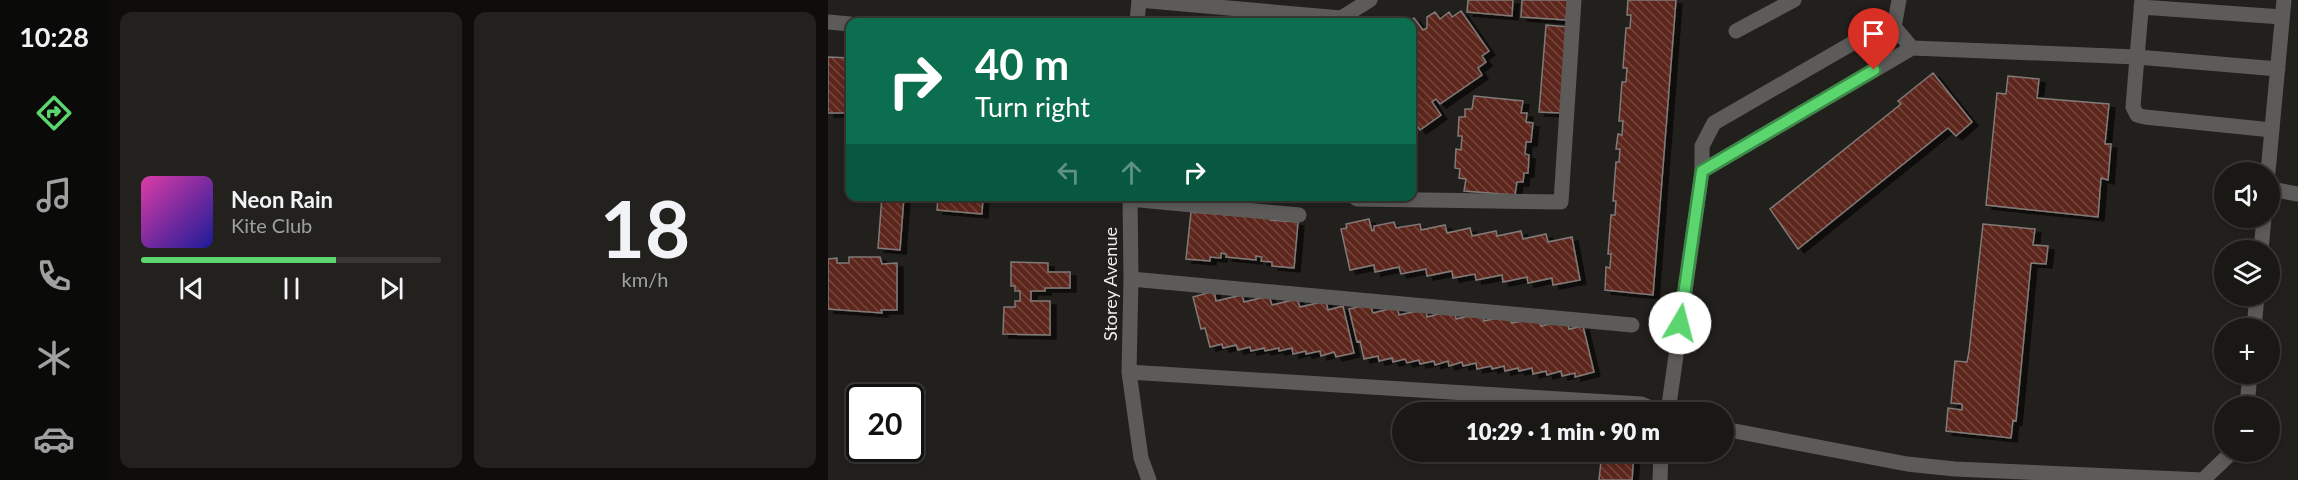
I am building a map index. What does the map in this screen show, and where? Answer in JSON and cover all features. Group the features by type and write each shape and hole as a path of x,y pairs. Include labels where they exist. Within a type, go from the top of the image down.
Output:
{"street":[{"path":"1137,18 1139,0 1321,18"},
{"path":"1344,18 1370,0"},
{"path":"1416,200 1561,202 1574,0"},
{"path":"1736,31 1794,0"},
{"path":"1894,27 1899,0"},
{"path":"2269,162 2284,0"},
{"path":"2272,130 2137,115 2133,107 2137,57 2142,3 2282,17"},
{"path":"828,22 846,24"},
{"path":"1894,27 1912,48"},
{"path":"1669,402 1702,171 1702,146 1714,123 1876,29 1894,27"},
{"path":"1702,171 1912,48 2137,57 2278,69"},
{"path":"2280,191 2298,195"},
{"name":"Storey Avenue","path":"1130,201 1129,372 1142,458 1149,480"},
{"path":"1193,201 1235,203 1299,215"},
{"path":"1131,279 1632,325"},
{"path":"1129,372 1609,402"},
{"path":"1734,431 1953,475 2203,480 2222,462"},
{"path":"1659,480 1660,462"}],"building":[{"path":"1468,0 1513,0 1512,16 1467,12"},
{"path":"1522,0 1568,0 1566,20 1521,17"},
{"path":"1628,0 1676,0 1653,295 1605,290 1606,267 1610,268 1611,254 1608,254 1611,215 1615,215 1616,201 1613,201 1616,162 1619,162 1620,149 1616,149 1618,134 1622,135 1623,121 1619,121 1622,82 1626,82 1627,68 1623,68 1626,28 1630,28 1631,15 1627,15"},
{"path":"1461,11 1489,51 1482,56 1486,62 1478,68 1482,75 1440,104 1436,99 1432,102 1441,115 1420,130 1416,124 1416,21 1423,30 1427,28 1427,17 1435,12 1440,19 1449,12 1452,17"},
{"path":"1546,25 1568,27 1561,113 1539,112"},
{"path":"828,57 846,58 846,113 828,113"},
{"path":"1933,73 1972,122 1956,136 1948,128 1798,249 1770,209 1901,104 1898,101"},
{"path":"2008,76 2039,79 2037,98 2109,104 2105,144 2111,144 2108,180 2101,178 2098,217 1986,205 1997,93 2006,94"},
{"path":"1474,96 1523,101 1521,113 1527,113 1526,122 1533,123 1531,142 1526,142 1525,154 1529,155 1528,173 1524,173 1523,182 1517,182 1515,195 1464,191 1466,179 1459,178 1460,169 1455,168 1456,149 1461,150 1462,136 1458,136 1459,117 1465,117 1465,109 1472,109"},
{"path":"882,201 904,201 900,250 878,248"},
{"path":"938,201 983,201 982,214 937,210"},
{"path":"1191,212 1298,222 1294,268 1272,266 1272,262 1261,261 1262,257 1256,256 1256,260 1226,257 1226,254 1221,253 1221,258 1210,257 1210,261 1186,259"},
{"path":"1369,219 1372,231 1374,226 1394,222 1396,228 1420,224 1421,230 1445,225 1447,233 1470,228 1472,236 1496,231 1497,236 1521,231 1523,239 1546,234 1548,242 1572,237 1580,280 1553,285 1552,278 1528,283 1527,277 1503,282 1502,275 1476,280 1475,274 1453,278 1452,271 1427,276 1426,269 1401,274 1399,267 1375,272 1374,265 1350,270 1341,229 1347,228 1346,224"},
{"path":"1983,224 2035,229 2033,245 2048,246 2046,264 2031,263 2016,421 2013,420 2011,438 1946,431 1948,408 1962,410 1962,404 1951,403 1955,361 1967,362"},
{"path":"849,257 880,257 882,264 897,263 897,310 881,310 882,313 828,309 828,259 837,258 837,263 849,263"},
{"path":"1011,262 1048,263 1048,272 1070,272 1070,288 1045,288 1045,291 1031,291 1031,301 1050,301 1050,335 1003,334 1004,307 1015,307 1015,301 1020,301 1020,291 1015,291 1015,286 1011,286"},
{"path":"1214,291 1216,301 1242,295 1244,302 1269,296 1272,305 1297,299 1300,307 1326,301 1328,310 1343,306 1354,353 1336,357 1334,352 1321,356 1320,351 1293,354 1292,348 1265,351 1264,348 1251,351 1250,347 1238,350 1236,345 1223,348 1222,344 1210,347 1205,328 1201,329 1193,297"},
{"path":"1370,304 1373,313 1397,307 1399,315 1426,309 1427,317 1454,310 1456,319 1482,313 1484,321 1510,315 1512,323 1539,317 1541,326 1567,320 1569,329 1583,326 1594,372 1575,377 1575,373 1562,376 1561,371 1547,375 1546,371 1533,374 1532,368 1519,371 1518,368 1505,371 1504,366 1477,369 1476,363 1463,366 1462,362 1449,366 1448,361 1435,365 1434,361 1420,364 1419,360 1407,363 1405,359 1393,362 1392,358 1379,361 1378,356 1364,359 1360,341 1357,342 1349,309"},
{"path":"1601,462 1633,462 1632,480 1599,480"}],"route":[{"path":"1680,323 1702,171 1874,70"}]}
